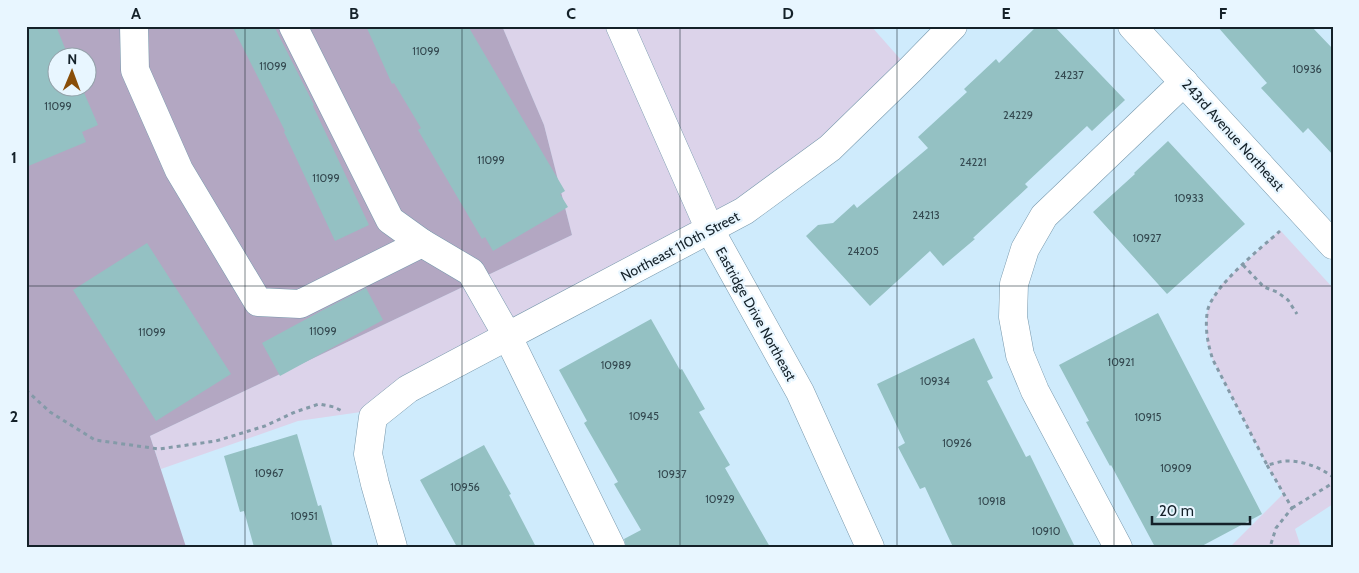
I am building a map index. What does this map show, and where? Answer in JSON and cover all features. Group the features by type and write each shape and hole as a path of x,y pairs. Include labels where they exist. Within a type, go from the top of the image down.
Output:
{"street":[{"path":"134,26 135,70 179,170 258,302 300,304 422,243"},
{"path":"293,26 390,220 422,243 471,272 508,337 611,547"},
{"name":"Eastridge Drive Northeast","path":"620,26 710,230 800,392 870,547"},
{"name":"Northeast 110th Street","path":"394,547 368,454 373,417 408,389 744,211 830,148 953,26"},
{"name":"243rd Avenue Northeast","path":"1132,26 1333,245"},
{"path":"1118,547 1035,391 1020,355 1013,317 1014,284 1026,250 1044,216 1184,82"}],"path":[{"path":"1280,230 1222,284 1206,312 1208,343 1213,360 1267,465 1292,508"},
{"path":"1243,265 1264,287 1277,292 1288,300 1297,314"},
{"path":"26,390 50,412 95,440 159,449 216,441 265,426 295,412 319,404 334,407 347,413"},
{"path":"1267,465 1286,461 1306,464 1322,470 1333,477"},
{"path":"1270,547 1276,528 1292,508 1333,483"}],"shaded area":[{"path":"26,26 502,26 544,125 572,235 150,436 186,547 26,547"},
{"path":"502,26 871,26 910,70 830,148 382,409 298,421 161,469 150,436 572,235 544,125"},
{"path":"1280,230 1333,288 1333,504 1295,529 1301,547 1230,547 1283,494 1213,360 1207,343 1207,313 1212,299 1222,284"}],"building":[{"path":"26,26 56,26 65,48 48,48 48,98 86,98 98,125 82,132 86,142 26,167"},
{"path":"232,26 274,26 314,105 369,225 335,241 285,131"},
{"path":"366,26 468,26 565,191 560,194 568,207 493,251 485,237 482,239 418,130 421,128 394,83 392,84"},
{"path":"1037,26 1054,26 1125,100 1092,131 1087,126 1025,184 1028,187 973,238 975,239 943,266 930,251 870,306 806,236 818,225 833,223 854,204 857,208 928,148 918,137 967,92 964,89 996,59 999,63"},
{"path":"1217,26 1311,26 1333,49 1333,155 1308,128 1303,133 1261,88 1267,83"},
{"path":"1168,141 1245,224 1167,294 1093,212"},
{"path":"147,243 231,374 156,421 73,290"},
{"path":"366,288 383,320 280,376 262,343"},
{"path":"1158,313 1262,514 1200,547 1155,547 1086,422 1089,421 1059,365"},
{"path":"651,319 705,409 699,412 730,465 725,468 770,547 626,547 624,539 641,530 614,484 618,482 584,423 587,421 559,370"},
{"path":"974,338 993,378 987,381 1026,457 1030,455 1075,547 953,547 925,487 920,489 898,447 905,443 877,384"},
{"path":"297,434 318,506 321,505 333,547 254,547 244,511 240,512 224,456"},
{"path":"484,445 511,494 509,495 536,547 457,547 420,480"}]}
